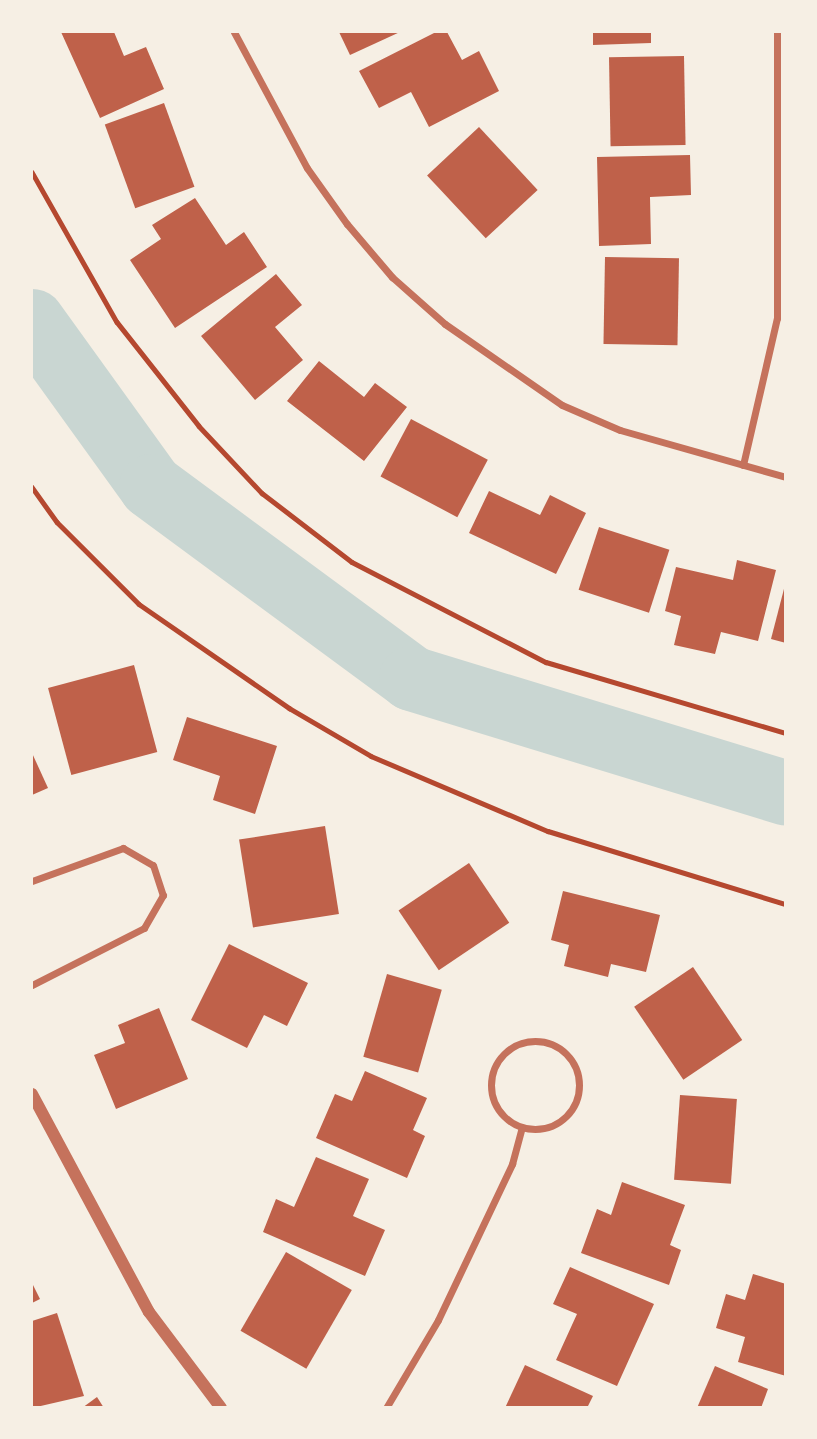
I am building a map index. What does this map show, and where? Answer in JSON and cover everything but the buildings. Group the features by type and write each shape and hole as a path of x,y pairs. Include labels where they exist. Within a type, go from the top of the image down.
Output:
{"street":[{"path":"234,32 307,168 347,225 392,276 444,324 562,405 620,430 786,477"},
{"path":"743,465 777,318 778,32"},
{"path":"32,881 123,848 153,864 163,895 144,928 32,985"},
{"path":"535,1040 557,1046 574,1063 580,1085 574,1107 557,1124 535,1130 522,1127 513,1124 496,1107 489,1085 496,1063 513,1046 524,1042 535,1040"},
{"path":"32,1094 149,1312 221,1408"},
{"path":"386,1408 438,1321 512,1164 522,1127"}],"path":[{"path":"32,172 117,322 199,426 262,493 352,562 546,662 786,733"},
{"path":"32,487 57,522 139,604 289,708 371,756 548,831 786,904"}],"waterway":[{"path":"32,321 151,486 411,678 786,793"}]}
